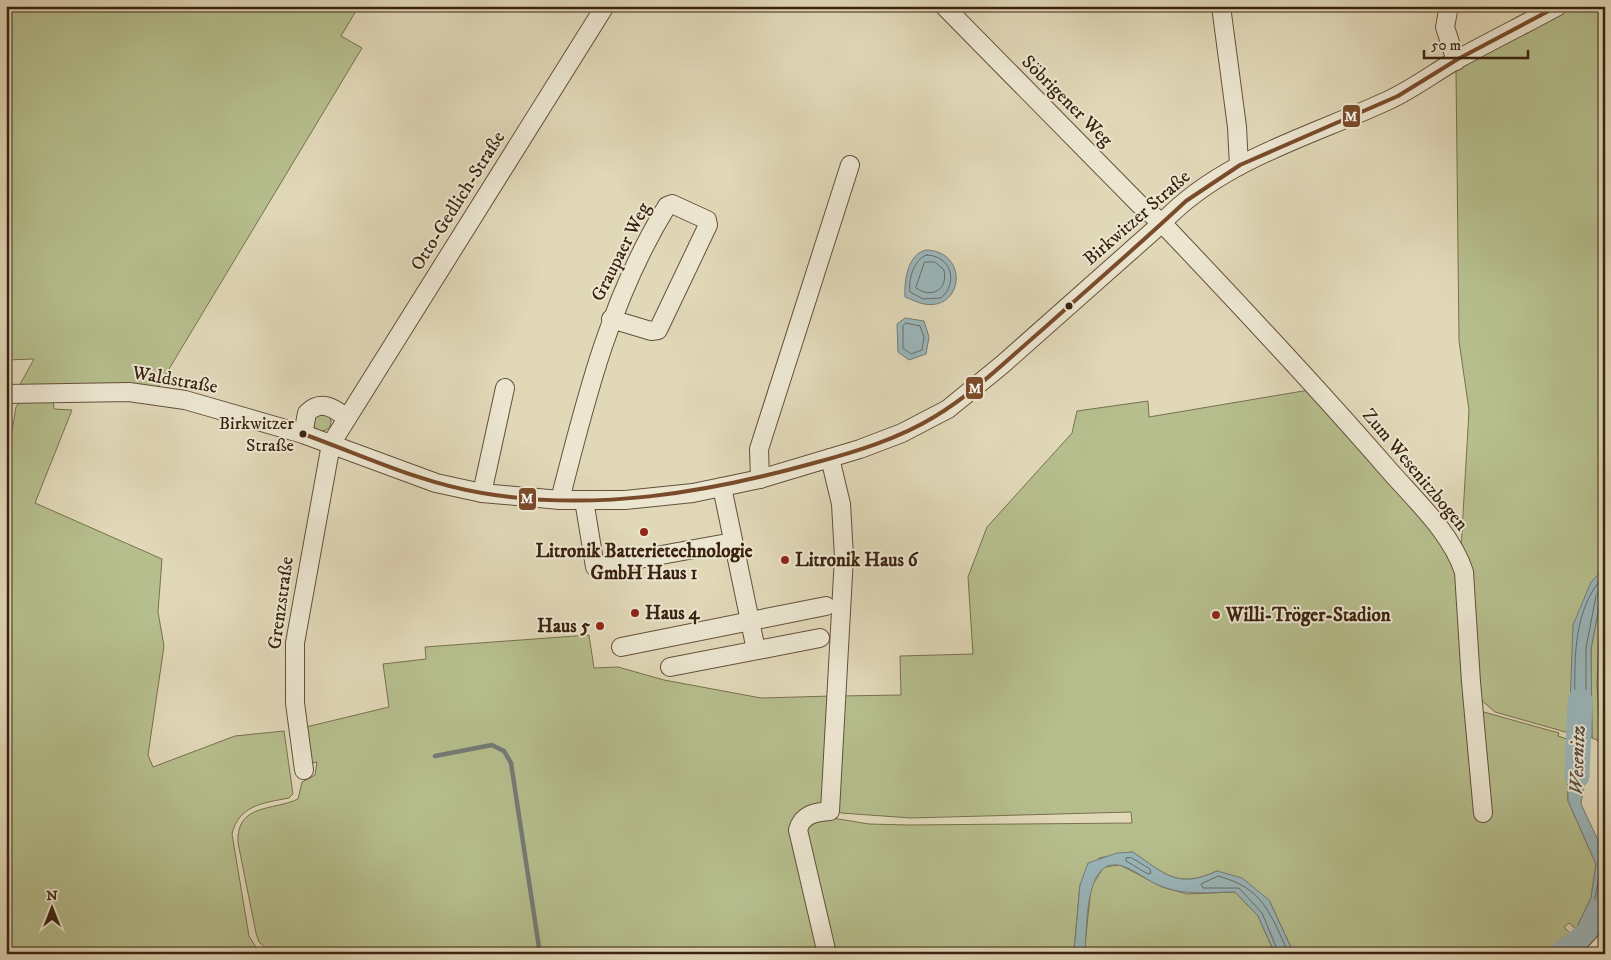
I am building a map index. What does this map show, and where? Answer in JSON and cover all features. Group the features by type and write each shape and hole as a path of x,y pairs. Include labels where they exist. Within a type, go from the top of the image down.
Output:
{"street":[{"name":"Otto-Gedlich-Straße","path":"330,444 605,6"},
{"name":"Söbrigener Weg","path":"944,6 1139,204 1162,223"},
{"path":"1221,6 1237,127 1239,166"},
{"path":"1449,6 1445,27 1456,60"},
{"name":"Birkwitzer Straße","path":"330,444 436,483 482,493 560,500 584,500 649,498 760,479 830,458 902,433 948,409 1003,364 1162,223 1186,199 1212,180 1239,166 1391,99 1456,60 1558,6"},
{"path":"760,479 759,449 850,165"},
{"name":"Graupaer Weg","path":"560,500 584,405 611,319 625,283 667,206 672,204 707,220 708,225 658,330 651,331 611,319"},
{"name":"Zum Wesenitzbogen","path":"1162,223 1318,389 1427,514 1461,561 1464,572 1470,682 1483,813"},
{"path":"482,493 505,388"},
{"name":"Waldstraße","path":"6,394 129,392 156,395 246,416 330,444"},
{"path":"303,434 307,413 318,406 333,408 347,418"},
{"name":"Grenzstraße","path":"304,770 296,703 295,643 330,444"},
{"path":"827,954 798,830 800,822 805,817 830,811 844,557 841,504 830,458"},
{"path":"722,487 756,650"},
{"path":"584,500 596,567 715,550 733,542"},
{"path":"621,647 826,606"},
{"path":"670,667 820,638"},
{"path":"1594,954 1605,942"}],"green space":[{"path":"6,6 359,6 341,36 362,48 157,389 18,388 34,359 6,360"},
{"path":"1573,6 1605,6 1605,568 1591,582 1569,733 1495,712 1480,699 1468,556 1461,550 1469,410 1459,341 1456,69"},
{"path":"1309,390 1424,517 1455,564 1473,709 1559,733 1558,736 1567,739 1568,801 1596,864 1591,898 1576,929 1569,923 1564,927 1571,934 1548,954 1294,954 1269,900 1217,871 1192,879 1173,877 1132,852 1099,858 1080,885 1074,951 1072,954 272,954 259,942 238,843 239,830 243,821 258,810 298,799 302,782 315,775 317,762 312,763 306,727 389,707 383,664 426,659 425,647 589,635 594,668 618,667 664,680 761,698 832,696 822,807 802,814 805,837 808,822 826,817 869,824 909,825 1132,823 1131,812 911,818 841,813 836,809 840,696 901,695 900,656 973,654 968,577 987,527 1072,433 1077,411 1148,401 1149,417"},
{"path":"21,400 53,400 54,409 72,410 35,503 162,559 158,612 164,646 148,755 153,767 235,736 284,731 293,794 289,798 261,804 246,811 235,824 232,834 249,936 260,954 6,954 6,417 7,430 12,431 16,407"},
{"path":"322,413 328,416 331,422 328,428 322,431 316,428 313,422 316,416"},
{"path":"1605,592 1605,619 1599,641 1597,685 1601,742 1592,738 1591,649 1601,597"},
{"path":"1120,865 1162,887 1187,894 1235,892 1258,916 1275,954 1084,954 1091,887 1104,867"}],"water":[{"path":"926,250 940,253 949,260 955,269 956,280 954,290 947,299 937,304 919,303 905,297 906,276 911,262 920,252"},
{"path":"905,318 924,321 929,337 926,354 909,360 898,352 897,324"},
{"path":"1605,568 1605,592 1601,597 1591,649 1592,738 1569,733 1573,625 1591,582"},
{"path":"1567,739 1590,744 1581,804 1605,855 1605,915 1597,932 1588,941 1576,929 1591,898 1596,864 1568,801"},
{"path":"1133,852 1173,877 1192,879 1217,871 1242,878 1269,900 1294,954 1275,954 1258,916 1235,892 1181,892 1158,885 1122,866 1110,865 1100,871 1090,896 1085,953 1072,954 1074,951 1080,885 1088,863 1117,853"},
{"path":"1571,934 1582,945 1571,954 1548,954"}],"waterway":[{"name":"Wesenitz","path":"1577,776 1580,701"},
{"path":"435,756 492,745 504,751 511,763 540,954"},
{"name":"Wesenitz","path":"1561,954 1593,930 1602,910"}],"transit line":[{"name":"M","path":"303,434 436,483 482,493 566,501 608,500 691,491 773,474 860,449 906,432 963,398 1186,201 1240,165 1398,96 1458,59 1558,6"}],"place":[{"name":"Birkwitzer Straße","path":"303,434"},
{"name":"Litronik Batterietechnologie GmbH Haus 1","path":"644,532"},
{"name":"Litronik Haus 6","path":"785,560"},
{"name":"Haus 4","path":"635,613"},
{"name":"Willi-Tröger-Stadion","path":"1216,615"},
{"name":"Haus 5","path":"600,626"}]}
